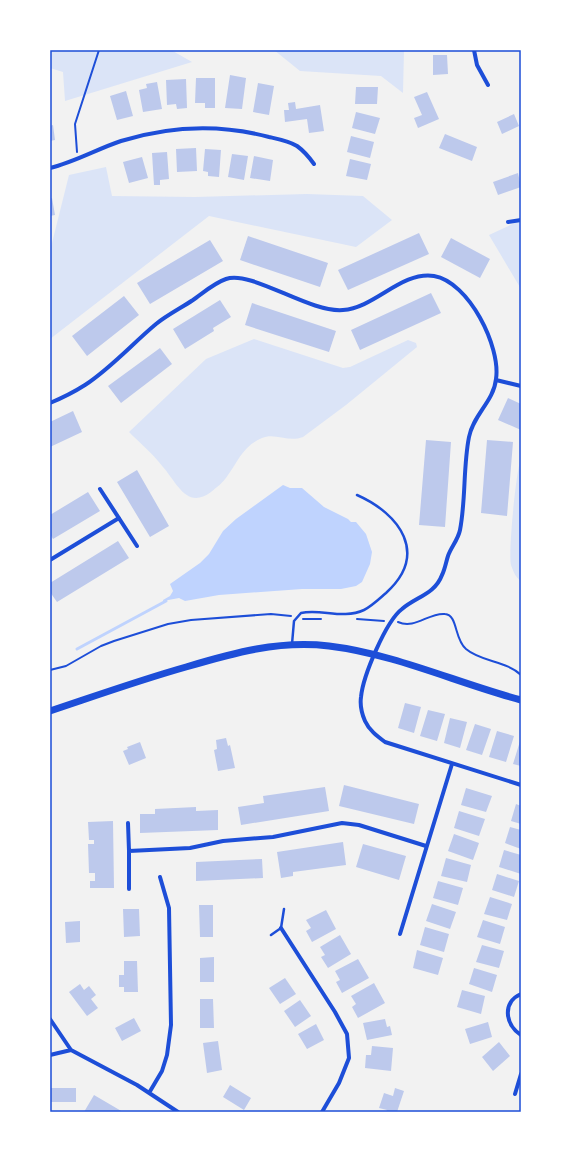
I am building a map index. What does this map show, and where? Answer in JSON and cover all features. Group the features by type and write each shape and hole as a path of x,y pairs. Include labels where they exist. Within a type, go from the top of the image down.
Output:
{"main road":[{"path":"50,711 227,655 270,646 292,644 328,646 375,655 521,700"}],"street":[{"path":"474,50 477,65 488,85"},
{"path":"50,168 79,159 121,141 172,130 204,127 249,132 290,142 303,150 314,164"},
{"path":"508,222 521,220"},
{"path":"50,403 74,392 98,376 158,323 227,278 236,277 246,279 312,305 337,310 353,308 411,279 424,276 437,277 453,285 463,293 472,305 485,328 494,355 496,380 492,392 471,428 460,531 457,541 448,554 442,577 435,588 402,608 390,621 363,687 361,699 365,722 372,732 385,742 521,785"},
{"path":"496,380 521,386"},
{"path":"100,489 137,546"},
{"path":"50,560 119,518"},
{"path":"400,934 452,764"},
{"path":"128,823 129,889"},
{"path":"129,851 190,848 224,841 265,838 342,824 360,825 426,846"},
{"path":"149,1093 162,1071 167,1055 171,1025 169,908 160,877"},
{"path":"281,928 335,1012 347,1034 349,1058 339,1083 322,1112"},
{"path":"521,994 513,1000 507,1013 510,1025 521,1035"},
{"path":"50,1019 71,1050 102,1065 178,1112"},
{"path":"50,1055 71,1050"},
{"path":"515,1094 521,1074"}],"lane":[{"path":"292,644 294,621 301,613 343,614 365,610 393,586 406,565 408,551 399,530 383,510 374,503 357,496"},
{"path":"271,935 281,928 284,909"}],"path":[{"path":"79,159 76,150 75,124 99,50"}],"shaded area":[{"path":"50,50 171,50 192,62 65,101 63,72 50,68"},
{"path":"274,50 404,50 403,93 381,76 300,71"},
{"path":"106,167 112,196 195,197 307,194 363,196 392,220 356,247 209,216 50,339 50,251 69,175"},
{"path":"521,220 521,289 489,235"},
{"path":"254,339 343,368 350,367 408,340 416,343 417,347 346,405 303,437 292,439 267,436 256,441 246,449 218,487 203,497 195,498 189,496 178,487 155,458 129,432 206,359"},
{"path":"521,458 521,581 514,572 510,557 515,494"}],"water":[{"path":"283,485 290,488 302,488 324,507 351,522 356,522 366,534 372,552 370,564 362,582 356,586 341,589 302,589 219,595 185,601 179,598 163,601 170,596 173,591 170,584 200,563 209,554 223,531 236,519"}],"building":[{"path":"433,55 447,55 448,74 433,75"},
{"path":"230,75 246,78 242,109 225,108"},
{"path":"196,78 215,78 215,108 205,108 205,103 195,103"},
{"path":"186,79 187,108 177,109 176,104 167,105 166,80"},
{"path":"157,82 162,109 143,112 139,90 147,88 146,84"},
{"path":"258,83 274,86 269,115 253,112"},
{"path":"356,87 378,87 377,104 355,104"},
{"path":"126,91 133,116 117,120 110,96"},
{"path":"427,92 439,119 418,128 414,118 422,115 414,97"},
{"path":"295,102 296,109 320,105 324,131 309,133 307,119 285,122 284,110 289,110 288,103"},
{"path":"356,112 380,118 375,134 352,128"},
{"path":"514,114 519,126 502,134 497,122"},
{"path":"53,125 55,140 50,141 50,126"},
{"path":"445,134 477,147 472,161 439,148"},
{"path":"351,136 374,142 370,158 347,152"},
{"path":"196,148 197,171 177,172 176,149"},
{"path":"205,149 221,150 219,177 208,176 208,172 203,171"},
{"path":"167,152 169,179 160,180 160,185 154,185 152,153"},
{"path":"232,154 248,156 244,180 228,177"},
{"path":"254,156 273,160 270,181 250,178"},
{"path":"142,157 148,178 129,183 123,162"},
{"path":"350,159 371,164 367,180 346,176"},
{"path":"518,173 521,187 498,195 493,182"},
{"path":"52,198 55,215 50,216 50,199"},
{"path":"419,233 429,254 348,290 338,270"},
{"path":"248,236 328,263 320,287 240,260"},
{"path":"451,238 490,259 480,278 441,257"},
{"path":"210,240 223,261 150,304 137,283"},
{"path":"431,293 441,313 360,350 351,330"},
{"path":"124,296 139,315 87,356 72,336"},
{"path":"220,300 231,317 213,328 214,331 185,349 173,329"},
{"path":"252,303 336,331 329,352 245,325"},
{"path":"160,348 172,364 121,403 108,386"},
{"path":"508,398 521,404 521,430 498,420"},
{"path":"73,411 82,432 50,447 50,422"},
{"path":"426,440 451,442 445,527 419,525"},
{"path":"487,440 513,442 507,516 481,513"},
{"path":"137,470 169,526 150,537 117,482"},
{"path":"88,492 100,511 53,539 50,534 50,515"},
{"path":"118,541 129,558 57,602 50,592 50,583"},
{"path":"405,703 421,707 414,733 398,728"},
{"path":"428,710 445,714 437,741 420,736"},
{"path":"450,718 467,722 460,748 444,743"},
{"path":"475,724 491,729 482,755 466,750"},
{"path":"497,731 514,736 506,762 489,757"},
{"path":"226,738 228,746 230,745 235,768 218,771 214,750 217,749 216,740"},
{"path":"521,738 521,766 513,764"},
{"path":"140,742 146,758 129,765 123,751 128,749 127,747"},
{"path":"344,785 419,804 414,824 339,806"},
{"path":"325,787 329,811 241,825 238,807 264,803 263,796"},
{"path":"466,788 492,796 486,812 461,805"},
{"path":"516,804 521,806 521,824 511,821"},
{"path":"196,807 196,811 218,810 218,830 140,833 140,814 155,814 155,809"},
{"path":"459,811 485,819 479,836 454,828"},
{"path":"113,821 114,888 90,888 90,881 95,881 95,873 89,873 88,844 94,844 94,840 89,840 88,822"},
{"path":"510,827 521,830 521,849 505,843"},
{"path":"454,834 479,843 473,860 448,851"},
{"path":"343,842 346,865 293,872 293,876 281,878 277,852"},
{"path":"363,844 406,856 399,880 356,867"},
{"path":"504,850 521,855 521,874 499,867"},
{"path":"446,858 471,865 467,882 441,876"},
{"path":"262,859 263,878 196,881 196,862"},
{"path":"497,874 519,881 514,897 492,890"},
{"path":"438,881 463,888 458,905 433,898"},
{"path":"490,897 512,904 507,920 484,914"},
{"path":"432,904 456,912 450,929 426,921"},
{"path":"199,905 213,905 213,937 200,937"},
{"path":"123,909 139,909 140,936 124,937"},
{"path":"326,910 336,929 312,942 306,931 311,928 306,920"},
{"path":"483,920 505,927 500,944 477,937"},
{"path":"80,921 80,942 66,943 65,922"},
{"path":"425,927 449,934 444,952 420,945"},
{"path":"340,935 351,954 328,968 321,957 325,955 320,947"},
{"path":"482,945 504,951 499,968 476,962"},
{"path":"417,950 443,958 438,975 413,968"},
{"path":"214,957 214,982 200,982 200,958"},
{"path":"358,959 369,978 342,993 336,982 340,980 335,971"},
{"path":"124,961 137,961 138,992 124,992 124,987 119,987 119,975 124,975"},
{"path":"474,968 497,975 492,992 469,984"},
{"path":"285,978 296,994 280,1004 269,988"},
{"path":"374,983 385,1003 358,1018 352,1007 356,1004 351,996"},
{"path":"80,984 84,990 89,986 96,995 91,999 98,1008 87,1016 69,992"},
{"path":"462,990 485,996 481,1014 457,1007"},
{"path":"200,999 213,999 214,1028 200,1028"},
{"path":"300,1000 311,1016 295,1027 284,1011"},
{"path":"134,1018 141,1031 122,1041 115,1028"},
{"path":"385,1019 387,1027 390,1026 392,1035 367,1040 363,1023"},
{"path":"488,1022 492,1037 470,1044 465,1029"},
{"path":"316,1024 324,1040 307,1049 298,1034"},
{"path":"218,1041 222,1070 207,1073 203,1043"},
{"path":"499,1042 510,1056 493,1071 482,1057"},
{"path":"372,1046 393,1048 391,1071 365,1068 366,1055 371,1055"},
{"path":"230,1085 251,1098 244,1110 223,1097"},
{"path":"50,1088 76,1088 76,1102 50,1102"},
{"path":"395,1088 404,1091 397,1112 386,1112 387,1110 379,1108 384,1093 393,1096"},
{"path":"94,1095 123,1112 84,1112"}],"waterway":[{"path":"77,649 166,601"}]}
